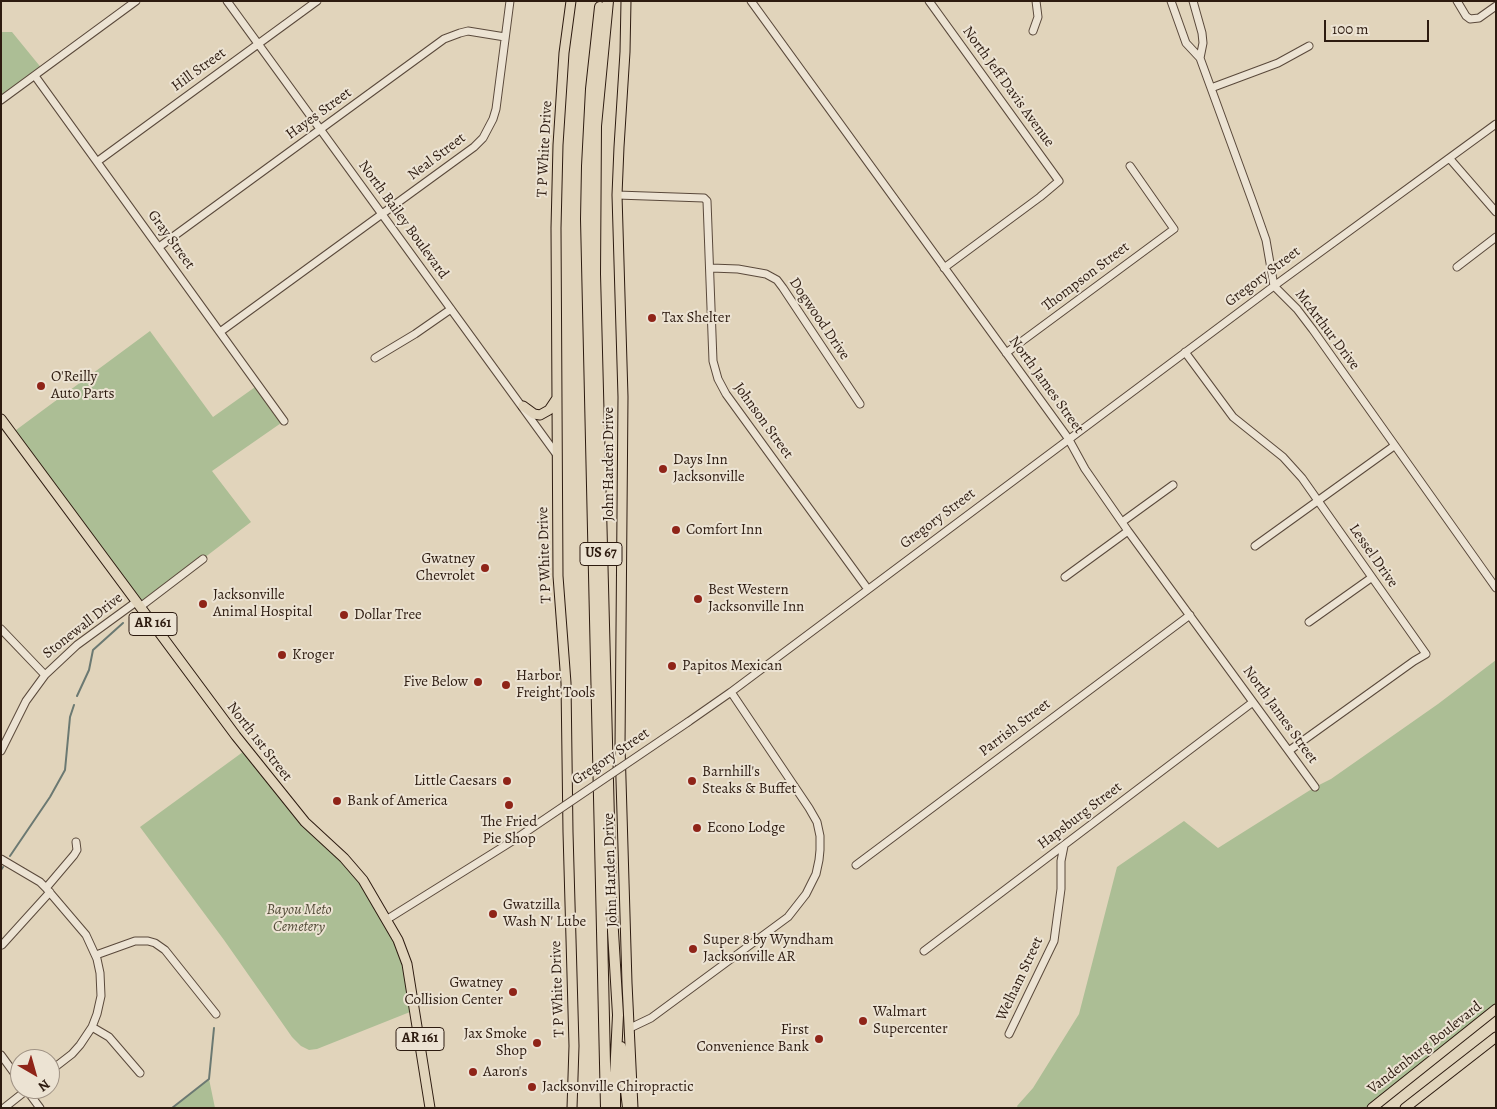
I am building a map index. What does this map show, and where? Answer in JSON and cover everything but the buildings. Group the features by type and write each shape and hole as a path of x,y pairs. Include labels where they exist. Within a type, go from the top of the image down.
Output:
{"highway":[{"name":"US 67","path":"601,1 591,90 586,220 606,1108"},
{"name":"US 67","path":"608,1 596,126 595,274 611,898 618,1015 615,1077 616,1108"},
{"path":"618,1015 628,1108"}],"main road":[{"name":"T P White Drive","path":"571,1 564,53 558,150 556,228 558,576 566,683 569,894 574,1046 572,1108"},
{"name":"John Harden Drive","path":"626,1 617,196 623,397 620,746 633,1108"},
{"path":"523,406 534,414 540,415 549,410 557,397"},
{"name":"North 1st Street","path":"1,419 236,736 305,822 352,867 362,880 398,940 407,964 430,1108"},
{"name":"Vandenburg Boulevard","path":"1372,1108 1496,1010"},
{"path":"1405,1108 1496,1036"}],"street":[{"path":"1,100 136,1"},
{"name":"North Bailey Boulevard","path":"227,1 557,455"},
{"name":"Hill Street","path":"98,161 317,1"},
{"name":"Neal Street","path":"220,332 382,215 474,147 483,138 496,109 510,1"},
{"name":"North James Street","path":"751,1 1068,438 1085,469 1128,531 1315,786"},
{"name":"North Jeff Davis Avenue","path":"929,1 1059,181 944,268"},
{"path":"1033,30 1038,17 1036,1"},
{"name":"McArthur Drive","path":"1171,1 1186,42 1200,58 1266,240 1274,286 1297,309 1496,588"},
{"name":"McArthur Drive","path":"1193,1 1202,33 1203,43 1200,58"},
{"path":"1457,1 1463,12 1470,19 1478,18 1496,6"},
{"name":"Hayes Street","path":"159,248 444,39 468,31 505,37"},
{"path":"1211,88 1278,63 1309,46"},
{"name":"Gray Street","path":"35,76 284,421"},
{"name":"Gregory Street","path":"386,920 514,840 731,692 1068,438 1496,124"},
{"path":"1450,159 1496,212"},
{"name":"Thompson Street","path":"1006,353 1174,229 1130,166"},
{"name":"Johnson Street","path":"617,196 704,198 707,201 713,361 722,388 868,588"},
{"path":"1457,266 1496,237"},
{"name":"Dogwood Drive","path":"711,268 766,274 777,280 860,404"},
{"path":"375,358 451,309"},
{"name":"Lessel Drive","path":"1185,352 1233,417 1283,457 1302,478 1426,654 1414,660 1290,750"},
{"path":"1255,546 1394,446"},
{"path":"1122,522 1173,485"},
{"path":"1065,577 1128,531"},
{"name":"Stonewall Drive","path":"2,747 26,701 45,675 77,645 204,559"},
{"path":"1309,622 1371,578"},
{"name":"Parrish Street","path":"856,865 1190,615"},
{"path":"1,629 45,675"},
{"path":"630,1028 651,1018 788,917 806,894 816,874 820,860 820,836 817,822 731,692"},
{"name":"Hapsburg Street","path":"924,951 1254,702"},
{"path":"2,945 48,890 74,855 77,847 76,842"},
{"name":"Welham Street","path":"1010,1034 1054,941 1062,889 1061,861 1064,846"},
{"path":"1,859 40,882 48,890 86,936 96,955 100,973 101,996 97,1014 92,1027 80,1045 60,1064"},
{"path":"96,955 135,941 155,943 165,950 216,1014"},
{"path":"92,1027 110,1037 140,1073"},
{"path":"1,1055 10,1067"},
{"path":"4,1108 15,1099"}],"green space":[{"path":"1,32 12,32 43,70 1,100"},
{"path":"150,331 213,417 258,385 284,421 212,471 251,522 140,607 12,433"},
{"path":"1496,660 1496,1009 1372,1108 1018,1108 1017,1106 1033,1088 1079,1014 1117,867 1184,821 1218,848 1315,787 1331,779 1438,704"},
{"name":"Bayou Meto Cemetery","path":"247,749 305,822 342,855 398,940 415,1010 317,1049 309,1050 301,1046 292,1037 224,940 140,827"},
{"path":"209,1079 215,1108 172,1108"}],"waterway":[{"path":"77,696 89,670 93,650 123,623"},
{"path":"10,856 50,797 65,770 70,717 74,705"},
{"path":"172,1108 209,1079 214,1028"}],"place":[{"name":"Tax Shelter","path":"652,318"},
{"name":"O'Reilly Auto Parts","path":"41,386"},
{"name":"Days Inn Jacksonville","path":"663,469"},
{"name":"Comfort Inn","path":"676,530"},
{"name":"Gwatney Chevrolet","path":"485,568"},
{"name":"Best Western Jacksonville Inn","path":"698,599"},
{"name":"Jacksonville Animal Hospital","path":"203,604"},
{"name":"Dollar Tree","path":"344,615"},
{"name":"Kroger","path":"282,655"},
{"name":"Papitos Mexican","path":"672,666"},
{"name":"Five Below","path":"478,682"},
{"name":"Harbor Freight Tools","path":"506,685"},
{"name":"Little Caesars","path":"507,781"},
{"name":"Barnhill's Steaks & Buffet","path":"692,781"},
{"name":"Bank of America","path":"337,801"},
{"name":"The Fried Pie Shop","path":"509,805"},
{"name":"Econo Lodge","path":"697,828"},
{"name":"Gwatzilla Wash N' Lube","path":"493,914"},
{"name":"Super 8 by Wyndham Jacksonville AR","path":"693,949"},
{"name":"Gwatney Collision Center","path":"513,992"},
{"name":"Walmart Supercenter","path":"863,1021"},
{"name":"First Convenience Bank","path":"819,1039"},
{"name":"Jax Smoke Shop","path":"537,1043"},
{"name":"Aaron's","path":"473,1072"},
{"name":"Jacksonville Chiropractic","path":"532,1087"}]}
